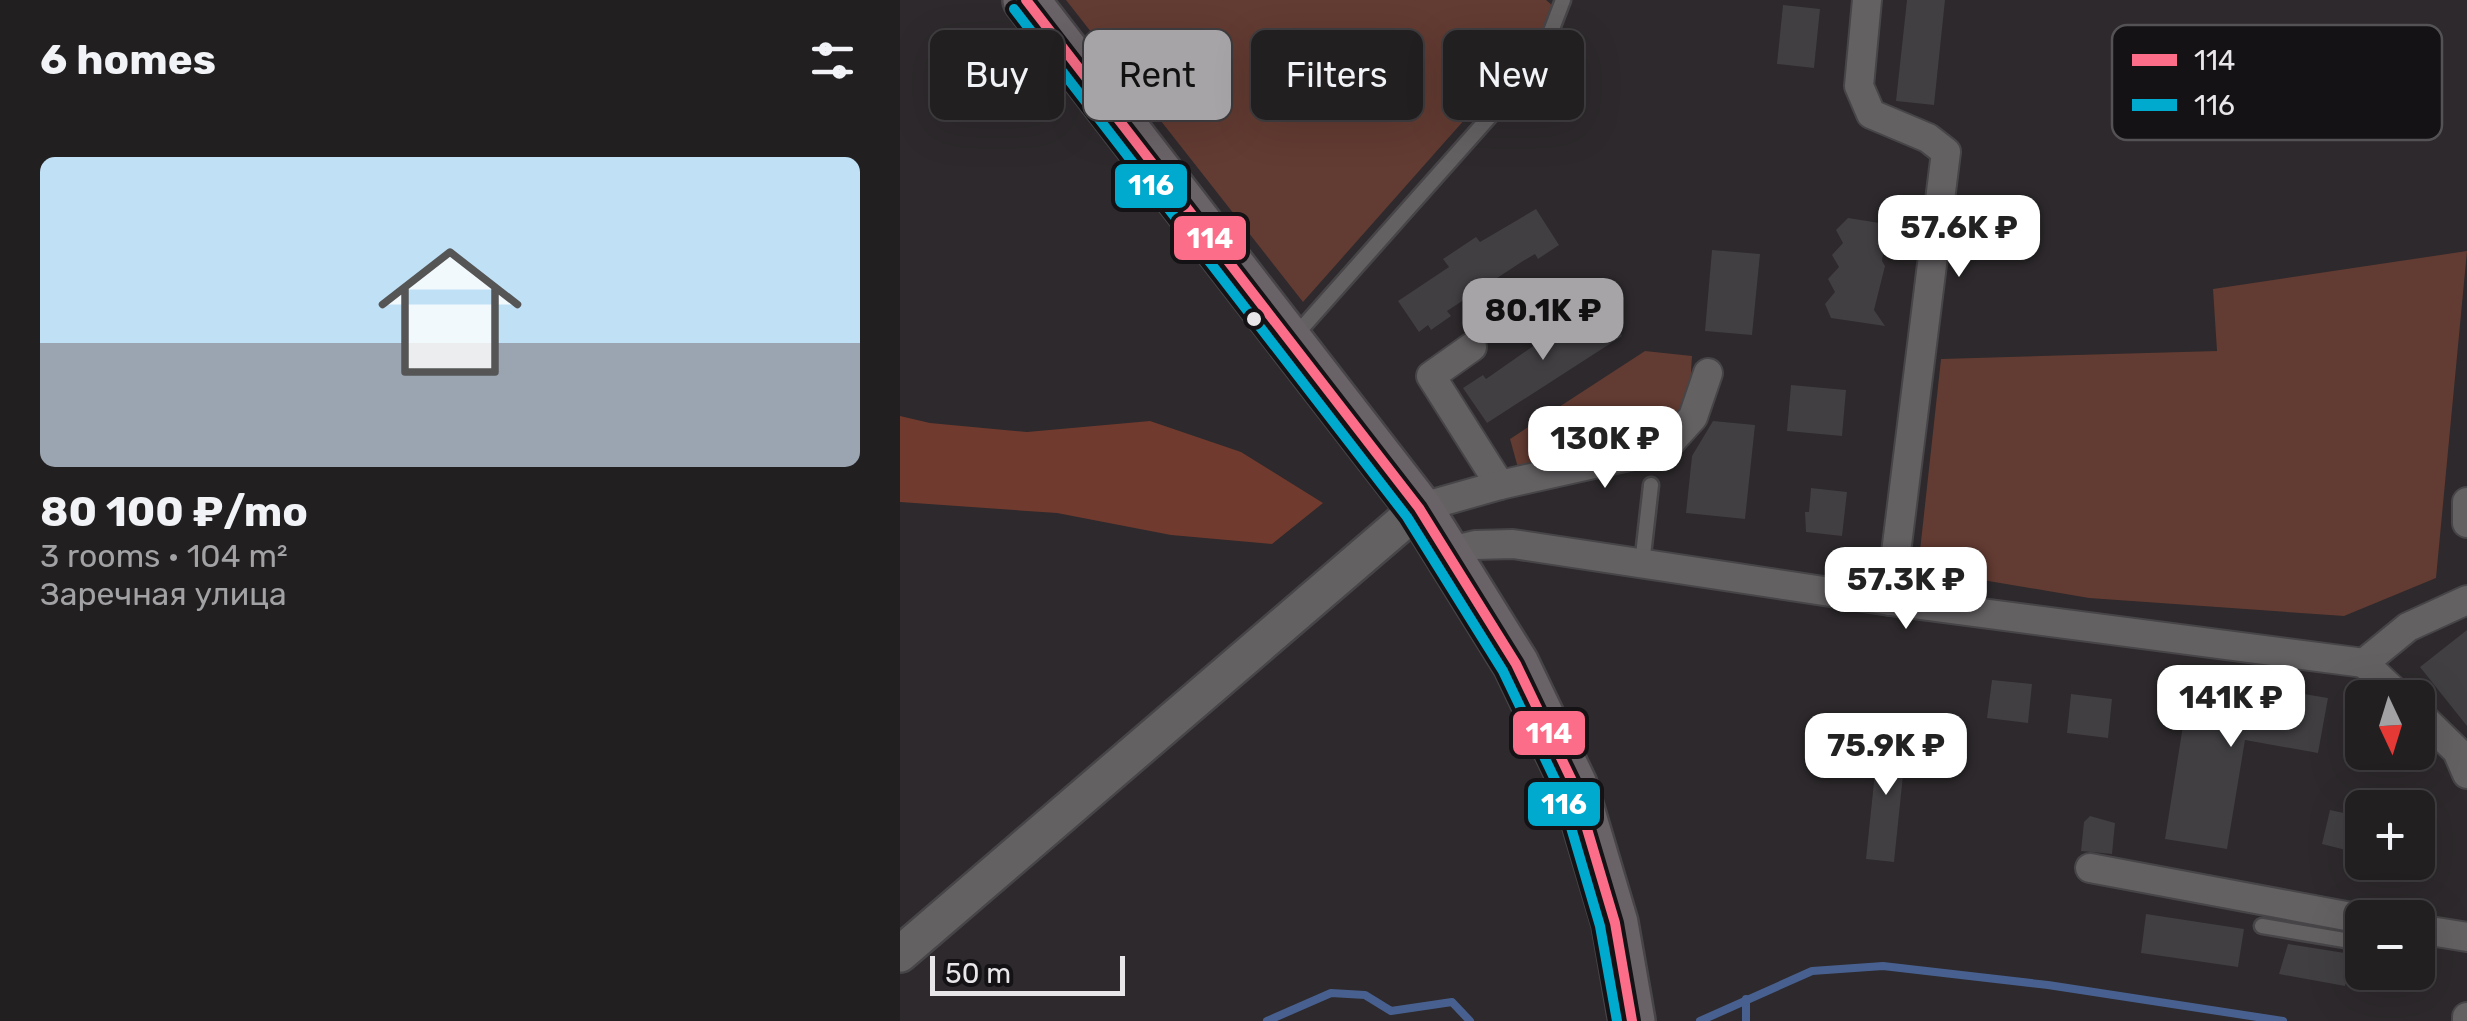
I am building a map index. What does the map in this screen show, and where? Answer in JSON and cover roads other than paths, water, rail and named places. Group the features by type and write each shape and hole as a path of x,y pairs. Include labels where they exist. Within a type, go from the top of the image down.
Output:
{"main road":[{"path":"1026,0 1418,508 1516,664 1574,785 1615,923 1632,1021"}],"street":[{"path":"1868,0 1860,86 1871,114 1928,138 1946,152 1890,601"},
{"path":"1472,346 1431,376 1500,485"},
{"path":"900,954 1418,508 1665,448 1693,417 1708,373"},
{"path":"2467,502 2467,523"},
{"path":"1446,552 1475,545 1513,544 1890,601 2364,663 2381,680"},
{"path":"2364,663 2408,627 2467,600"},
{"path":"2435,730 2457,751 2467,774"},
{"path":"2090,868 2345,916"},
{"path":"2435,932 2467,937"}],"lane":[{"path":"1290,342 1540,60 1563,0"},
{"path":"1642,564 1651,485"},
{"path":"2262,926 2345,940"}],"waterway":[{"path":"1700,1021 1812,971 1883,966 2048,985 2283,1021"},
{"path":"1267,1021 1331,993 1365,995 1391,1011 1452,1002 1470,1021"},
{"path":"1746,999 1746,1021"}]}
